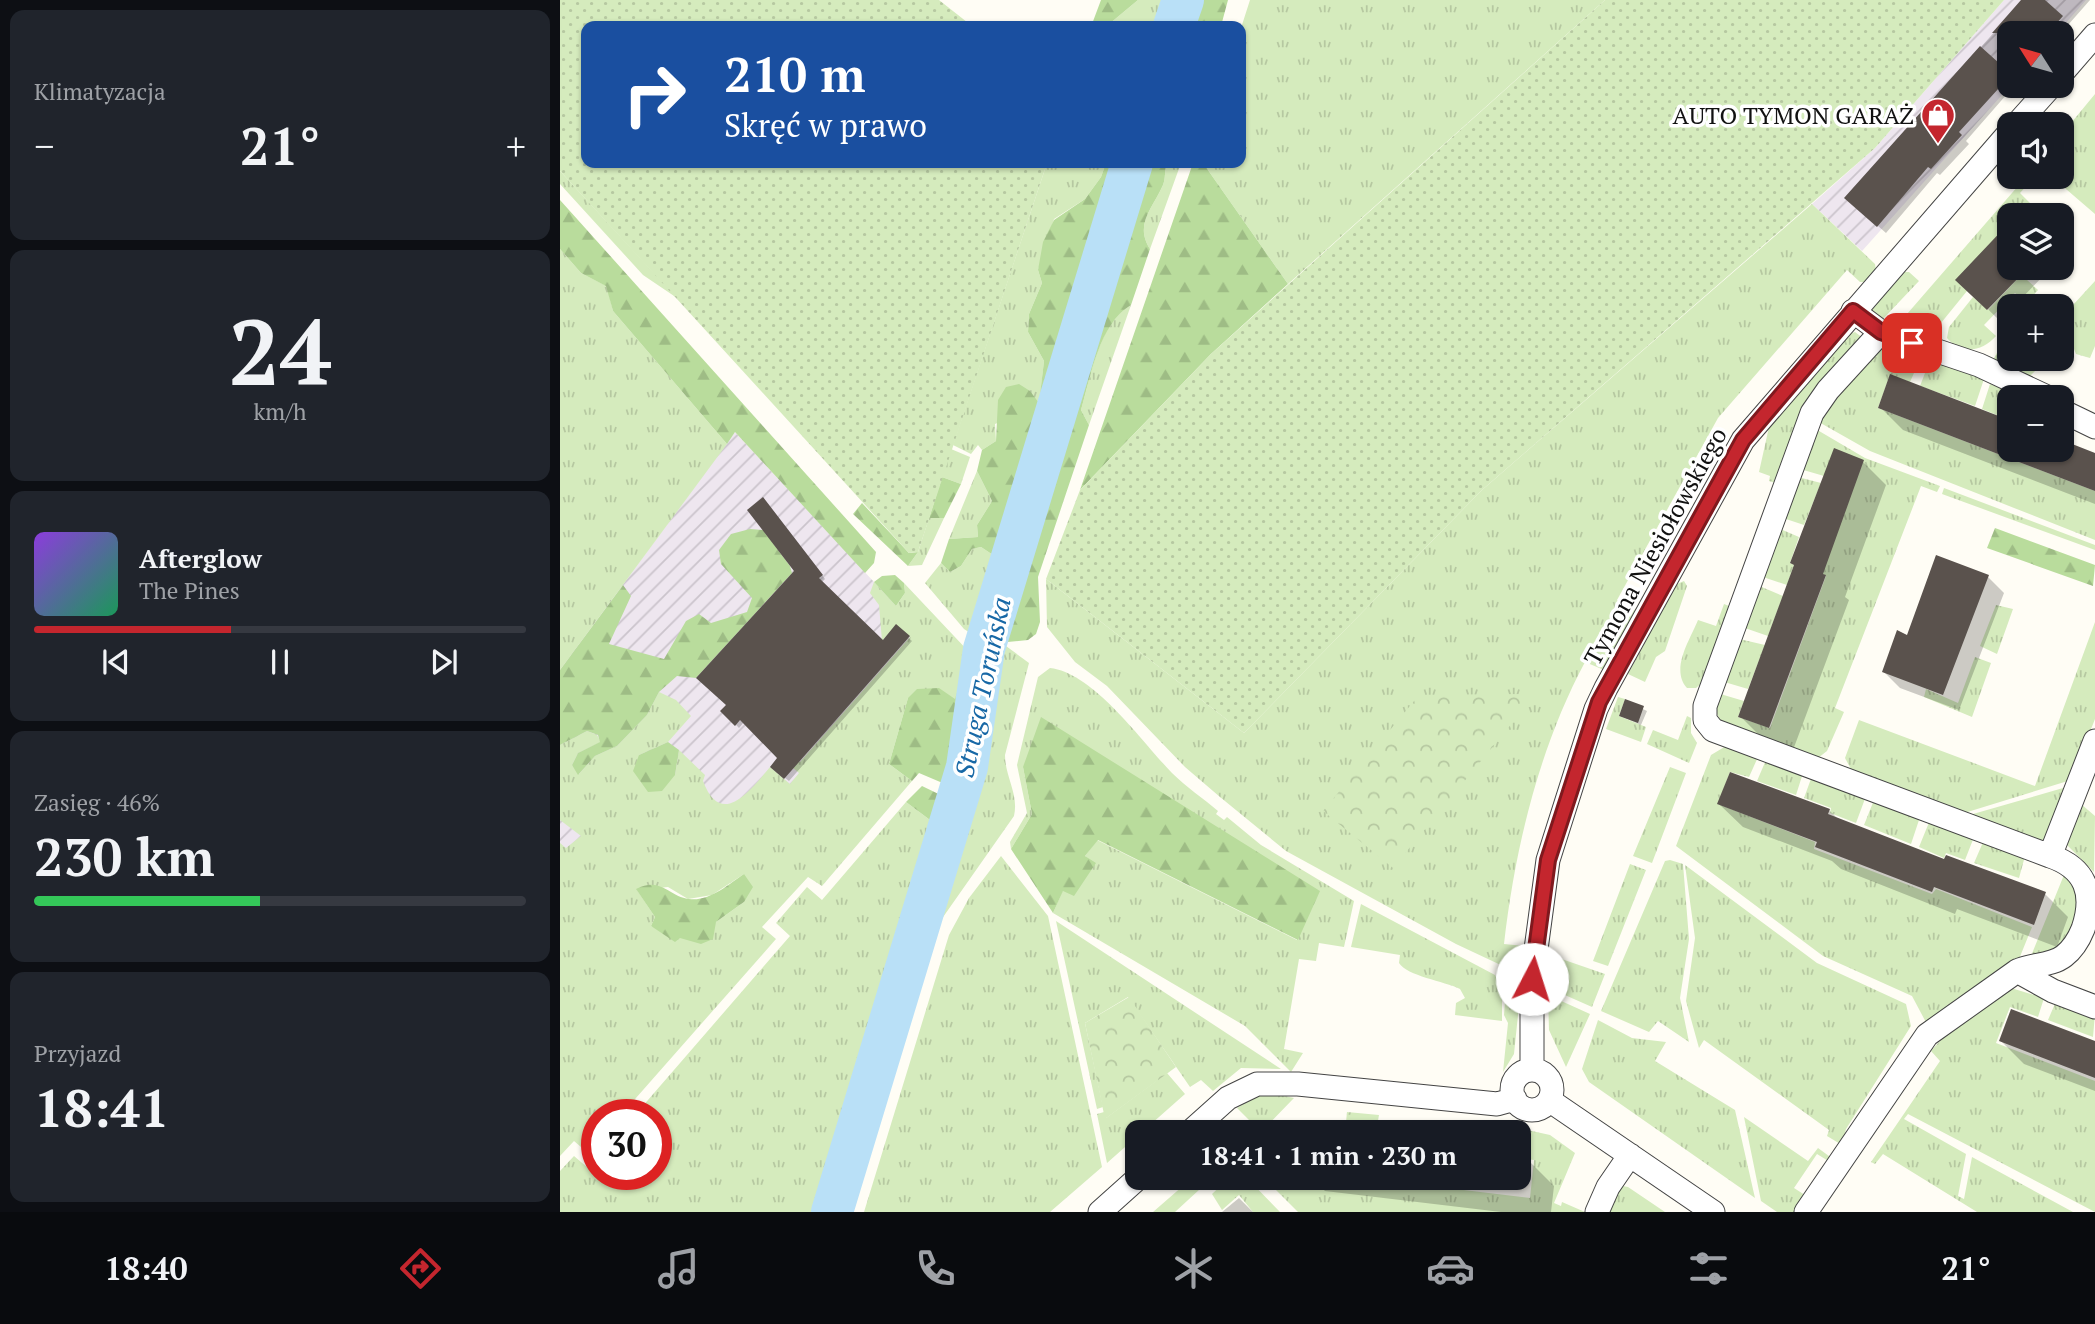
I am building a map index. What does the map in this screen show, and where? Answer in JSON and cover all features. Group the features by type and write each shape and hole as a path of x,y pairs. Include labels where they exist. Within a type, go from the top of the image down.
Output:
{"street":[{"path":"2074,59 2095,35"},
{"path":"2027,112 2040,98"},
{"name":"Tymona Niesiołowskiego","path":"1532,1070 1532,979 1548,860 1596,709 1743,440 1997,147"},
{"path":"1853,311 1881,332 1979,365 2022,385"},
{"path":"1806,1212 1927,1035 2017,971 2065,956 2075,945 2089,913 2089,894 2082,879 2063,860 1713,730 1705,720 1705,706 1812,414 1828,390 1881,332"},
{"path":"2074,417 2095,427"},
{"path":"2050,856 2095,741"},
{"path":"2017,971 2053,991 2095,1007"},
{"path":"1515,1099 1515,1081 1524,1072 1532,1070 1542,1072 1550,1081 1549,1100"},
{"path":"1203,1120 1228,1098 1257,1084 1298,1084 1497,1104 1515,1099 1532,1109 1549,1100"},
{"path":"1549,1100 1713,1212"},
{"path":"1597,1212 1608,1187 1630,1154"},
{"path":"1100,1212 1125,1190"}],"shaded area":[{"path":"2004,0 2086,0 2068,21 1997,21 1997,98 1999,98 1862,251 1812,204 1875,148"},
{"path":"735,432 924,636 880,767 560,862 560,670"}],"green space":[{"path":"560,0 939,0 966,21 581,21 581,168 1045,168 918,552 909,553 560,171"},
{"path":"1101,0 1138,0 1113,21 1093,21"},
{"path":"1138,0 1175,0 1169,21 1113,21"},
{"path":"1190,0 1228,0 1222,21 1182,21"},
{"path":"1250,0 1605,0 1288,284 1207,168 1246,168 1246,21 1243,21"},
{"path":"1605,0 2004,0 1875,148 1482,490 1244,733 1046,579 1080,490 1211,354"},
{"path":"2095,94 2095,214 2066,189 2074,189 2074,119"},
{"path":"1045,168 1104,168 1085,199 1054,219 1038,270 1042,283 1029,314 1028,332 1044,361 1039,405 995,424 996,441 982,450 978,445 971,454 953,445"},
{"path":"1104,168 1124,168 1117,183 1000,581 994,576 993,555 981,547 972,549 961,566 950,572 941,563 949,539 978,537 977,525 992,501 977,471 982,450 996,441 998,400 1006,387 1019,384 1030,391 1039,403 1044,361 1028,332 1029,314 1042,283 1038,270 1043,242 1054,220 1085,199"},
{"path":"1139,168 1166,168 1163,185 1144,224 1150,249 1131,305 1111,325 1093,367 1081,410 1089,425 1038,577 1040,622 1036,634 1028,640 997,643 993,633"},
{"path":"1166,168 1179,168 1150,249 1144,224 1163,185"},
{"path":"1191,168 1207,168 1288,284 1211,354 1080,490"},
{"path":"560,171 677,298 643,275 560,184"},
{"path":"2015,189 2024,189 2020,193 2030,203 2003,203"},
{"path":"560,200 876,552 874,563 865,573 735,432 727,444 613,311 606,286 581,273 560,249"},
{"path":"1812,204 1875,264 1876,271 1867,282 1860,282 1847,270 1718,418 1617,600 1635,610 1604,670 1585,662 1554,729 1522,835 1504,944 1524,946 1522,975 1456,944 1286,851 1185,767 1107,686 1075,662 1047,627 1046,579 1244,733 1482,490"},
{"path":"1997,210 1997,242 1967,291 1928,339 1894,329"},
{"path":"560,249 581,273 607,286 613,311 727,444 560,670"},
{"path":"1902,272 1909,272 1919,281 1882,320 1871,312 1872,307"},
{"path":"2017,280 2027,280 2038,290 2035,294 2003,294"},
{"path":"2095,281 2095,346 2090,358 2076,354 2074,349 2074,304"},
{"path":"1973,297 1988,310 1997,301 1997,312 1984,325 1996,336 1990,341 1978,348 1965,349 1947,338 1949,327"},
{"path":"1131,305 1089,425 1081,410 1097,352 1111,325"},
{"path":"1855,332 1863,338 1779,484 1769,481 1770,476 1759,472 1769,427 1850,334"},
{"path":"1883,340 1922,355 1910,382 1890,375 1878,408 1997,454 1997,462 2019,462 2095,491 2095,540 1870,451 1817,421"},
{"path":"1930,360 1984,379 1975,406 1920,386"},
{"path":"2015,371 2035,371 2030,376"},
{"path":"1990,384 1997,387 1997,415 1982,409"},
{"path":"1814,428 1865,458 1940,486 1937,492 1921,486 1835,708 1844,712 1827,751 1818,758 1721,722 1712,703 1717,693 1744,701 1738,717 1770,728 1826,576 1823,574 1824,476 1800,469"},
{"path":"951,449 970,457 961,484 942,477"},
{"path":"977,471 992,501 977,525 978,537 949,539"},
{"path":"1794,476 1821,483 1804,525 1783,518"},
{"path":"942,477 961,484 944,518 929,518"},
{"path":"1944,488 2095,545 2095,550 1942,494"},
{"path":"862,503 909,553 918,552 908,566 853,514"},
{"path":"929,518 944,518 922,565 908,566 918,552"},
{"path":"1778,528 1799,537 1790,563 1794,565 1787,585 1760,576"},
{"path":"1995,528 2095,565 2093,586 1987,548"},
{"path":"750,529 763,530 790,566 792,573 696,678 677,676 659,692 647,715 617,746 595,756 578,775 572,765 578,753 600,742 598,735 587,731 560,745 560,670 623,585 631,596 609,644 664,659 686,621 699,614 711,623 747,612 752,598 721,564 719,550 731,534"},
{"path":"981,547 993,555 994,576 1000,581 981,640 964,629 925,583 941,563 950,572 961,566 972,549"},
{"path":"895,575 904,583 905,593 896,606 874,582 882,576"},
{"path":"1684,581 1687,586 1665,651 1656,657 1645,682 1628,674 1677,584"},
{"path":"874,582 896,606 905,593 904,583 970,653 955,700 908,698 889,764 912,781 822,886 808,877 762,927 776,939 635,1099 581,1099 581,1147 574,1141 560,1156 560,843 566,848 581,836 560,820 560,745 587,731 597,735 601,742 578,753 572,765 579,774 595,756 617,746 647,715 659,692 676,700 691,716 668,742 639,755 675,775 679,750 705,775 703,781 710,795 718,802 727,804 745,795 770,767 790,784 799,773 779,756 786,751 800,762 910,637 896,625 882,641 879,605 870,593","holes":["744,874 744,902 716,922 680,938 651,926 655,917 637,890 668,887 688,899 712,895"]},
{"path":"1757,585 1783,596 1768,636 1742,627"},
{"path":"1724,604 1734,608 1703,682 1696,688 1687,688 1680,672 1683,654 1698,620 1716,626"},
{"path":"1996,605 2013,609 1997,654 1980,646"},
{"path":"2095,622 2095,719 2071,780 1961,814 1853,773 1845,758 1859,720 2035,786"},
{"path":"1735,638 1765,645 1748,689 1721,681"},
{"path":"1006,646 1029,663 1005,755 1015,800 1014,816 941,920 853,1212 834,1212 970,773 980,714"},
{"path":"970,653 978,660 963,769 952,787 919,773 912,781 889,764 908,698 917,689 939,688 955,699"},
{"path":"1975,657 1991,663 1972,717 1924,697 1926,689 1958,703"},
{"path":"1050,668 1067,673 1100,695 1172,773 1218,811 1216,814 1224,820 1227,817 1261,845 1354,901 1344,947 1319,943 1316,961 1299,959 1284,1049 1303,1053 1291,1072 1245,1026 1053,913 1063,890 1095,864 1085,856 1097,840 1297,940 1319,891 1023,767 1032,814 1011,849 1010,842 1027,813 1017,765 1038,677"},
{"path":"1536,694 1393,868 1323,811 1419,695"},
{"path":"1618,697 1625,699 1619,716 1646,727 1641,742 1606,729"},
{"path":"1687,716 1691,718 1691,733 1697,743 1689,763 1647,744 1653,730 1678,740"},
{"path":"1041,717 1320,891 1298,940 1098,840 1085,856 1096,863 1074,896 1063,891 1053,913 1011,849 1032,814 1023,767"},
{"path":"668,742 679,750 675,775 662,791 648,792 633,771 639,755"},
{"path":"1726,746 1758,757 1749,777 1730,772 1718,804 1815,842 1814,849 1932,894 1936,889 2032,927 2017,964 1929,1028 1912,996 1823,956 1676,846 1711,755"},
{"path":"1766,760 1803,773 1796,795 1757,781"},
{"path":"1670,767 1686,773 1652,863 1633,856"},
{"path":"1812,776 1866,796 1856,823 1830,813 1831,808 1804,798"},
{"path":"922,786 951,800 938,838 930,820 906,802"},
{"path":"2070,786 2051,833 2043,842 1968,820 1973,814"},
{"path":"1874,800 1920,817 1911,844 1864,825"},
{"path":"906,802 930,820 938,838 818,1212 560,1212 560,1171 574,1156 581,1162 581,1190 672,1190 672,1099 649,1099 790,936 776,923 807,887 822,900"},
{"path":"2081,804 2095,816 2094,872 2067,845"},
{"path":"1930,820 1974,837 1965,860 1946,853 1944,858 1919,847"},
{"path":"1984,840 2025,856 2019,878 1974,863"},
{"path":"1001,856 1048,916 1102,1167 1050,1212 864,1212 949,935 969,898"},
{"path":"1665,861 1683,864 1689,939 1680,998 1689,1042 1658,1021 1649,1032 1601,1011"},
{"path":"1630,864 1646,870 1608,966 1593,961"},
{"path":"1685,865 1817,963 1906,1004 1911,1026 1846,1129 1842,1145 1827,1136 1829,1130 1704,1040 1699,1048 1686,1001 1695,938"},
{"path":"2066,870 2083,902 2079,913 2071,931 2060,944 2031,956"},
{"path":"744,874 753,887 744,902 716,922 713,939 701,944 680,938 675,942 651,926 655,917 636,889 652,885 689,899 704,898"},
{"path":"1361,904 1495,975 1502,989 1502,1021 1455,1015 1456,1003 1465,998 1460,989 1403,968 1399,963 1400,955 1351,947"},
{"path":"1056,921 1281,1069 1241,1068 1213,1091 1201,1080 1190,1087 1128,997 1085,1023 1103,1107 1097,1109"},
{"path":"1550,955 1605,974 1592,1007 1549,988"},
{"path":"1502,978 1521,986 1514,1054 1503,1072 1508,1023 1504,1015 1506,988"},
{"path":"2011,988 2044,998 2038,1017 2010,1007 1996,1043 2095,1081 2095,1212 1908,1114 1904,1119 1966,1154 1958,1196 1964,1199 1972,1157 2073,1212 1977,1212 1883,1154 1875,1164 1871,1162 1940,1061 1931,1051 1946,1034"},
{"path":"1548,995 1590,1014 1566,1067 1549,1030"},
{"path":"1129,997 1176,1067 1105,1119 1085,1023"},
{"path":"2057,999 2095,1014 2093,1037 2048,1020"},
{"path":"1598,1020 1632,1038 1666,1042 1655,1061 1735,1110 1755,1198 1589,1082 1582,1069"},
{"path":"1167,1073 1185,1094 1156,1120 1125,1120 1125,1147 1107,1163 1097,1114 1104,1112 1106,1118"},
{"path":"1271,1093 1294,1098 1273,1120 1249,1120 1237,1108 1255,1097"},
{"path":"1347,1112 1379,1115 1378,1120 1346,1120"},
{"path":"1744,1117 1808,1161 1818,1148 1833,1159 1830,1162 1817,1154 1794,1188 1808,1197 1798,1212 1777,1212 1761,1201"},
{"path":"1531,1131 1550,1135 1575,1153 1554,1203 1561,1206 1562,1202 1585,1212 1298,1212 1276,1190 1464,1190 1530,1198 1534,1160 1531,1160"},
{"path":"1623,1186 1665,1212 1605,1212 1618,1188"},
{"path":"1178,1190 1199,1190 1175,1212 1153,1212"},
{"path":"1216,1190 1259,1190 1280,1212 1253,1212 1239,1195 1222,1210 1212,1194"}],"building":[{"path":"2021,0 2045,0 2063,16 2059,21 2003,21"},
{"path":"1980,46 1997,61 1997,90 1959,132 1962,135 1931,169 1928,167 1877,227 1844,198"},
{"path":"1997,236 1997,280 2016,280 2003,294 1997,294 1997,300 1987,310 1955,280"},
{"path":"1890,374 1997,415 1997,454 1878,408"},
{"path":"2074,445 2095,453 2095,491 2019,462 2074,462"},
{"path":"1834,448 1864,460 1823,574 1826,575 1769,728 1738,717 1794,565 1790,563"},
{"path":"763,497 823,575 819,578 883,640 896,624 910,636 784,779 770,767 777,758 740,720 735,726 720,711 726,705 696,678 794,571 747,510"},
{"path":"1936,555 1989,575 1943,695 1882,672 1897,630 1907,635"},
{"path":"1625,699 1644,706 1638,723 1619,716"},
{"path":"1730,772 1830,809 1828,814 1944,859 1946,855 2046,892 2034,925 1934,887 1932,892 1815,847 1817,842 1717,804"},
{"path":"2011,1009 2095,1041 2095,1078 1999,1041"}],"waterway":[{"name":"Struga Toruńska","path":"1176,21 1183,0"},
{"name":"Struga Toruńska","path":"832,1212 967,767 984,649 1130,168"}],"place":[{"name":"AUTO TYMON GARAŻ","path":"1938,145"}],"route":[{"path":"1532,979 1536,931 1548,860 1596,709 1743,440 1853,311 1881,332 1912,343"}]}
